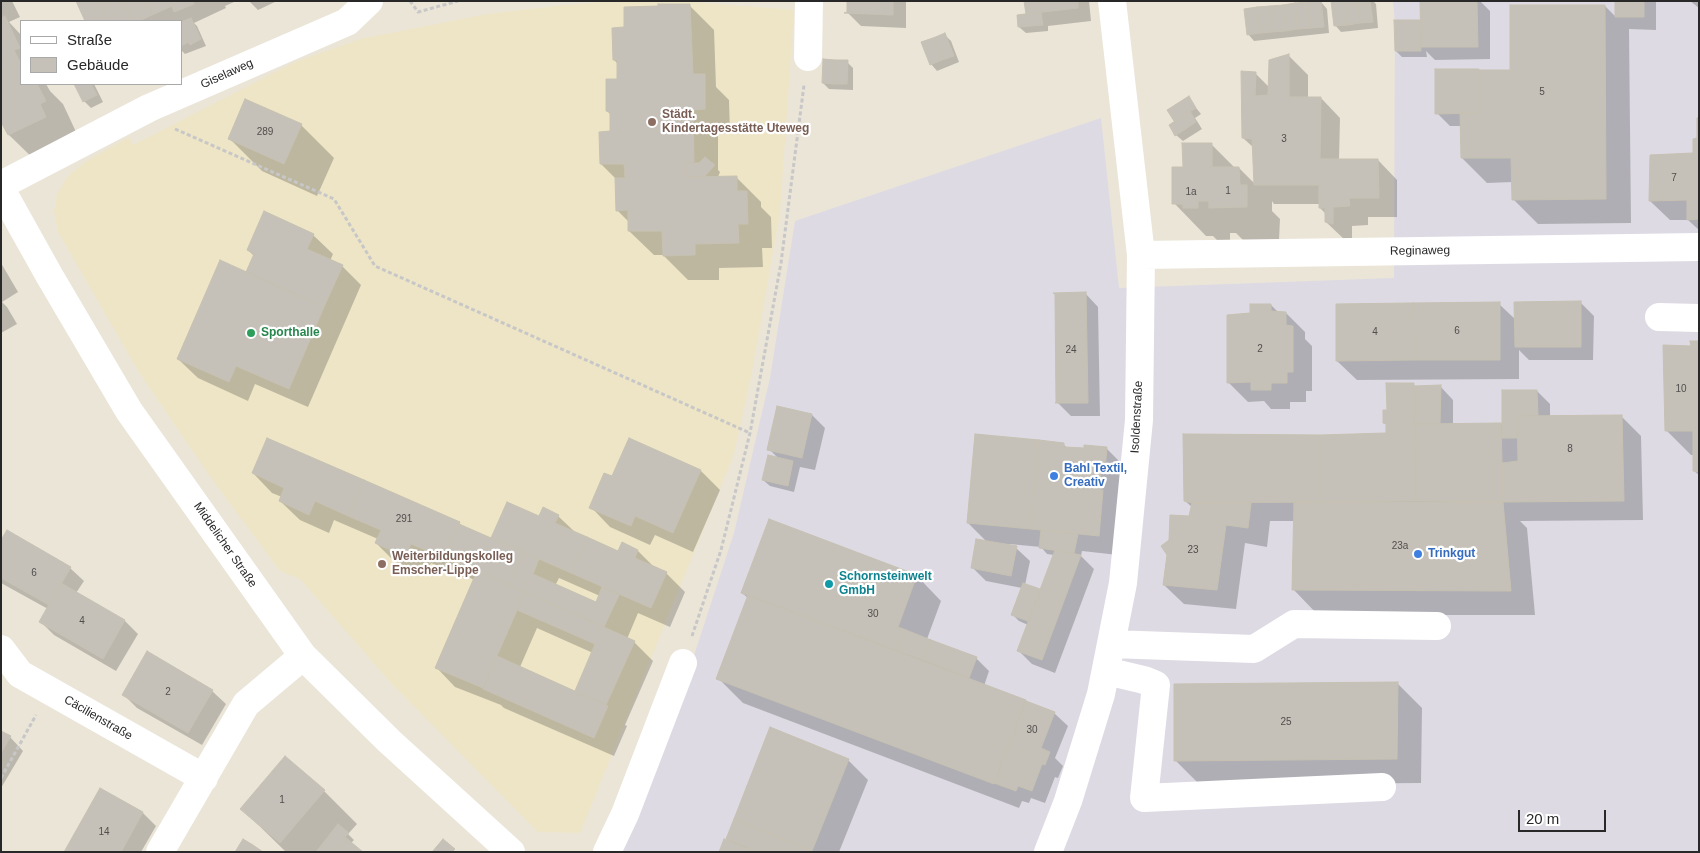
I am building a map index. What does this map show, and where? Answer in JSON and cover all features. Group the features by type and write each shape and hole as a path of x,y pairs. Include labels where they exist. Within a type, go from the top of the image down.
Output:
{"street":[{"name":"Giselaweg","path":"1,187 149,108 347,22 369,1"},
{"path":"808,57 809,1"},
{"name":"Isoldenstraße","path":"1048,852 1068,801 1101,694 1124,584 1139,420 1141,255 1112,1"},
{"name":"Middelicher Straße","path":"1,187 49,275 129,411 303,656 389,741 511,852"},
{"name":"Reginaweg","path":"1141,255 1699,247"},
{"path":"1658,317 1699,318"},
{"path":"1111,644 1254,649 1294,624 1437,626"},
{"name":"Cäcilienstraße","path":"1,649 20,674 204,778"},
{"path":"160,852 246,704 303,656"},
{"path":"607,852 625,814 683,663"},
{"path":"1106,670 1156,685 1144,798 1382,787"}],"path":[{"path":"410,1 418,12 458,1"},
{"path":"683,663 721,550 750,433 781,263 808,57"},
{"path":"149,108 174,129 334,199 375,266 750,433"},
{"path":"1,778 50,691"}],"shaded area":[{"name":"Weiterbildungskolleg Emscher-Lippe","path":"615,1 692,2 794,10 780,213 751,377 734,454 580,833 538,832 392,684 300,579 280,571 209,475 140,374 58,232 54,211 57,194 68,176 85,162 129,137 133,145 295,62 360,39 487,14"},
{"path":"1393,1 1699,1 1699,852 617,852 685,683 734,533 770,378 795,221 1101,118 1119,288 1394,278 1395,23"}],"building":[{"path":"76,1 99,1 108,20 85,20"},
{"path":"99,1 123,1 132,20 108,20"},
{"path":"123,1 146,1 152,15 141,20 132,20"},
{"path":"146,1 170,1 172,6 152,15"},
{"path":"170,1 193,1 194,4 174,12"},
{"path":"847,1 893,1 893,15 844,13 847,12"},
{"path":"1024,1 1078,1 1078,8 1026,14"},
{"path":"1321,1 1324,27 1311,28 1308,2"},
{"path":"1331,1 1345,1 1347,25 1334,26"},
{"path":"1345,1 1358,1 1360,23 1347,25"},
{"path":"1358,1 1370,1 1373,22 1360,23"},
{"path":"1420,1 1477,1 1478,47 1421,47"},
{"path":"1615,1 1644,1 1644,17 1615,17"},
{"path":"1308,2 1311,28 1298,29 1295,3"},
{"path":"1295,3 1298,29 1285,31 1283,5"},
{"name":"Städt. Kindertagesstätte Uteweg","path":"658,4 690,4 693,74 705,74 705,109 693,110 694,162 687,163 687,177 737,176 737,191 747,191 748,224 738,224 739,243 695,244 695,255 663,256 662,231 628,231 628,210 616,211 615,178 625,178 624,164 600,164 599,132 610,131 610,112 606,111 606,79 617,79 617,60 613,60 612,28 624,27 624,7 658,6"},
{"path":"1283,5 1285,31 1272,32 1270,6"},
{"path":"1510,5 1605,5 1606,199 1512,200 1511,158 1461,158 1460,113 1479,113 1479,70 1510,70"},
{"path":"1270,6 1272,32 1260,33 1257,7"},
{"path":"1257,7 1260,33 1247,35 1244,9"},
{"path":"1041,12 1043,25 1018,27 1017,15"},
{"path":"5,16 20,48 14,50 20,62 1,71 1,18"},
{"path":"191,18 201,39 190,45 182,29 182,22"},
{"path":"1394,20 1420,20 1421,51 1395,51"},
{"path":"182,29 189,42 182,46"},
{"path":"945,33 954,56 942,60 933,38"},
{"path":"933,38 942,60 930,65 921,42"},
{"path":"1289,54 1289,97 1321,97 1320,159 1378,159 1379,198 1349,198 1350,206 1333,207 1333,224 1325,222 1325,208 1319,208 1319,185 1254,185 1252,139 1242,138 1241,71 1256,72 1255,96 1268,95 1269,60"},
{"path":"823,59 835,60 834,84 822,83"},
{"path":"835,60 848,60 847,84 834,84"},
{"path":"20,62 20,85 38,85 46,101 40,104 46,117 8,135 1,122 1,71"},
{"path":"1435,69 1479,69 1479,113 1435,114"},
{"path":"74,85 92,85 97,95 83,102"},
{"path":"1189,96 1196,108 1174,121 1167,110"},
{"path":"245,99 302,124 284,164 228,139"},
{"path":"1190,111 1196,122 1175,136 1169,125"},
{"path":"1699,117 1699,219 1687,220 1687,200 1649,201 1650,155 1693,153 1693,139 1697,138 1697,118"},
{"path":"1182,143 1212,143 1212,167 1239,167 1240,185 1247,185 1247,207 1209,208 1209,201 1198,201 1198,208 1183,208 1183,204 1172,204 1172,167 1183,167"},
{"path":"705,157 715,165 705,176 687,177 687,163 699,163"},
{"path":"264,211 314,234 307,249 343,265 324,307 246,272 254,254 247,250"},
{"name":"Sporthalle","path":"220,260 324,307 289,389 236,366 229,382 177,359"},
{"path":"1086,292 1088,403 1055,403 1055,294 1053,293"},
{"path":"1581,301 1581,347 1515,347 1514,302"},
{"path":"1500,302 1500,360 1414,360 1413,303"},
{"path":"1413,303 1414,360 1336,361 1336,304"},
{"path":"1250,304 1271,304 1271,311 1286,312 1286,325 1293,326 1293,372 1287,372 1287,383 1271,383 1271,390 1251,390 1251,382 1227,383 1227,315 1250,313"},
{"path":"1690,341 1699,341 1699,472 1693,471 1693,431 1665,431 1663,345 1691,346"},
{"path":"1386,383 1414,383 1415,501 1321,502 1321,435 1386,433 1386,424 1383,423 1383,410 1387,410"},
{"path":"1441,385 1440,424 1415,424 1414,386"},
{"path":"1502,390 1537,390 1538,415 1517,416 1518,438 1502,438"},
{"path":"777,406 812,414 802,458 767,450"},
{"path":"1622,415 1624,501 1503,502 1502,463 1518,461 1517,416"},
{"path":"1501,423 1503,502 1415,501 1415,424"},
{"path":"975,434 1039,440 1031,529 967,523"},
{"path":"1183,434 1321,435 1321,502 1192,503 1184,501"},
{"path":"267,438 364,480 348,516 315,501 309,515 279,501 284,488 252,473"},
{"path":"629,438 701,470 673,533 635,516 631,526 589,508 604,473 612,476"},
{"path":"1039,440 1064,443 1064,447 1084,448 1084,445 1107,447 1105,470 1101,470 1100,490 1103,490 1099,536 1031,529"},
{"path":"768,455 793,461 788,486 762,480"},
{"path":"364,480 460,522 444,558 411,544 405,557 375,543 381,530 348,516"},
{"path":"507,502 539,516 543,507 559,515 555,523 587,537 571,573 491,538"},
{"path":"1294,502 1503,502 1511,591 1292,590"},
{"path":"1192,503 1251,503 1248,528 1226,525 1217,590 1163,585 1167,555 1161,546 1169,540 1170,515 1189,516"},
{"name":"Schornsteinwelt GmbH","path":"769,519 917,575 898,627 906,630 898,651 741,593"},
{"path":"459,524 523,552 509,585 445,557"},
{"path":"7,530 71,567 49,605 1,578 1,540"},
{"path":"1041,530 1078,534 1074,553 1039,548"},
{"path":"587,537 618,551 622,542 638,550 635,558 667,572 651,608 571,573"},
{"path":"976,539 1017,546 1011,576 971,568"},
{"path":"1055,550 1081,555 1042,660 1017,651"},
{"path":"523,552 539,559 533,574 596,602 602,587 619,595 604,627 509,585"},
{"path":"477,571 525,592 483,688 435,668"},
{"path":"61,583 125,620 103,659 39,622"},
{"path":"1023,583 1040,589 1028,621 1011,615"},
{"path":"525,592 635,641 606,705 575,691 595,644 517,610"},
{"path":"748,595 1026,700 994,784 716,679"},
{"path":"906,630 931,640 923,660 898,651"},
{"path":"931,640 977,657 969,678 923,660"},
{"path":"147,651 213,690 188,733 122,695"},
{"path":"497,656 608,706 594,738 483,689"},
{"path":"1398,682 1397,759 1174,761 1174,684"},
{"path":"1026,701 1055,712 1041,748 1050,752 1045,765 1042,764 1032,791 1018,786 1016,791 994,783"},
{"path":"770,727 849,759 812,851 734,819"},
{"path":"1,731 11,736 1,753"},
{"path":"285,756 325,790 280,843 240,809"},
{"path":"100,788 143,812 121,852 64,852"},
{"path":"734,819 812,852 758,852 726,839"},
{"path":"338,824 349,833 332,852 316,852"},
{"path":"345,837 363,852 332,852"},
{"path":"243,839 253,845 263,852 235,852"},
{"path":"443,839 455,849 452,852 432,852"},
{"path":"724,839 757,852 719,852"}],"place":[{"name":"Städt. Kindertagesstätte Uteweg","path":"652,122"},
{"name":"Sporthalle","path":"251,333"},
{"name":"Bahl Textil, Creativ","path":"1054,476"},
{"name":"Trinkgut","path":"1418,554"},
{"name":"Weiterbildungskolleg Emscher-Lippe","path":"382,564"},
{"name":"Schornsteinwelt GmbH","path":"829,584"}]}
